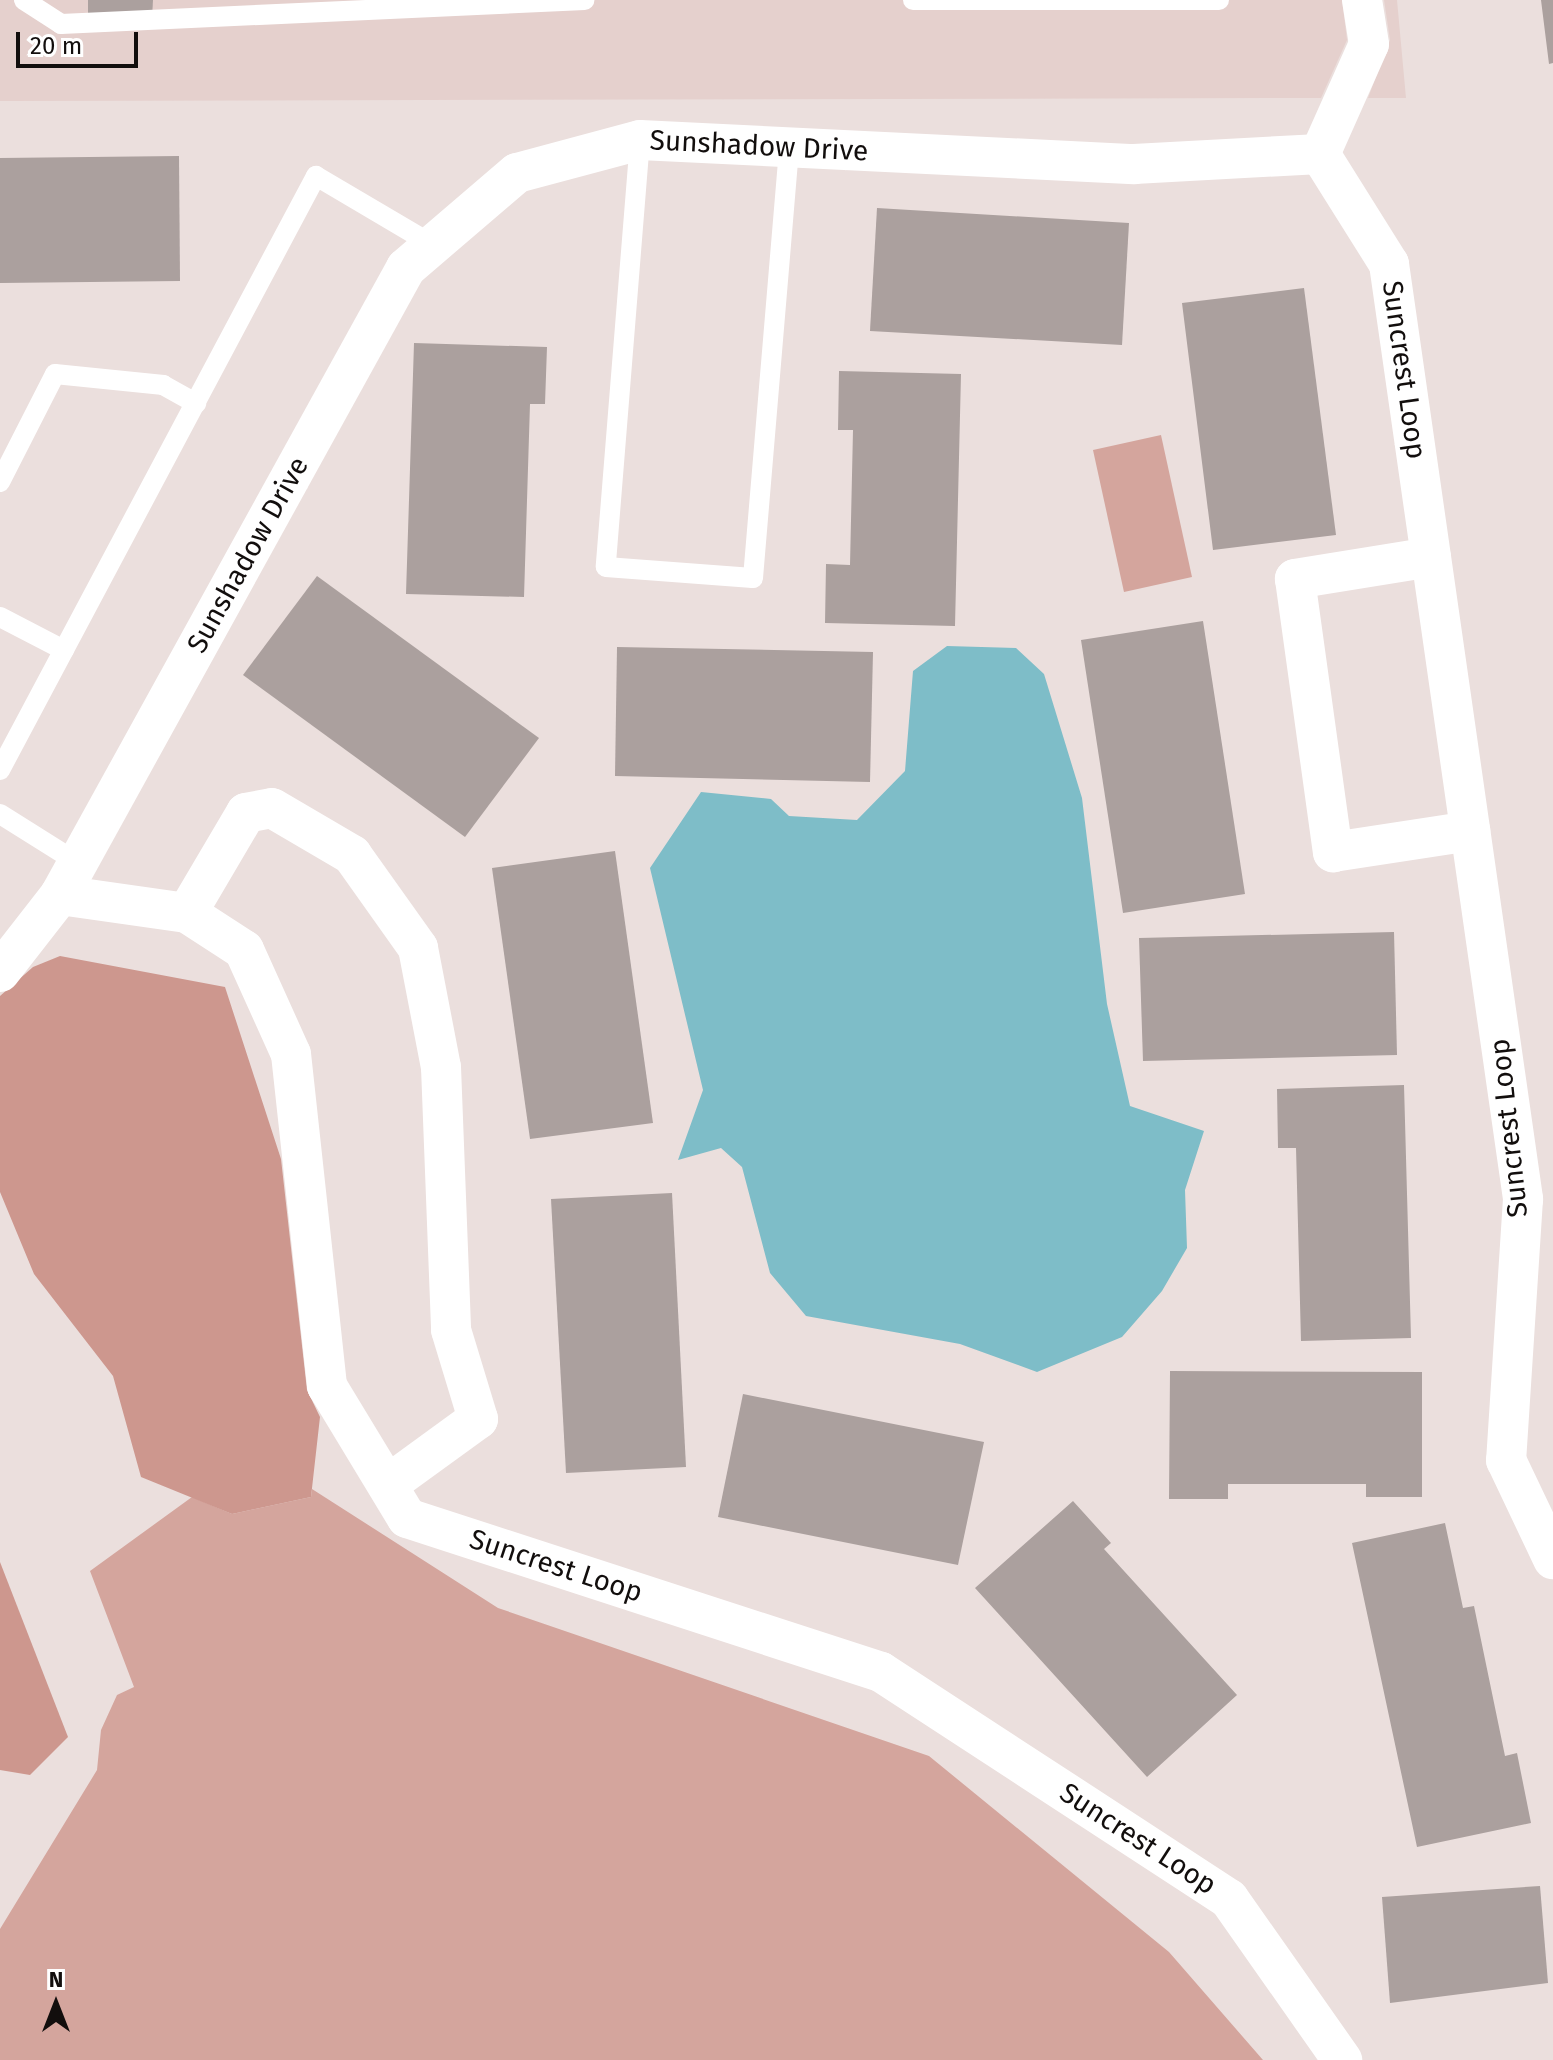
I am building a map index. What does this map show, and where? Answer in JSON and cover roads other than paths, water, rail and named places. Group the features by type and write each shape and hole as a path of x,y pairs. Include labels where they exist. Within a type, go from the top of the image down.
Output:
{"street":[{"path":"1320,154 1369,44 1362,0"},
{"name":"Sunshadow Drive","path":"0,972 69,879 406,268 517,173 640,140 1134,164 1320,154"},
{"name":"Suncrest Loop","path":"1320,154 1389,264 1523,1199 1506,1460 1553,1559"},
{"path":"1431,557 1295,579 1333,852 1470,831"},
{"path":"187,913 246,813 272,808 352,855 418,948 441,1067 451,1330 478,1419 387,1485"},
{"name":"Suncrest Loop","path":"69,879 187,913 244,950 291,1054 327,1386 407,1518 881,1672 1229,1899 1342,2060"}],"lane":[{"path":"24,0 61,24 584,0"},
{"path":"913,0 1219,0"},
{"path":"640,140 606,567 753,578 789,147"},
{"path":"0,770 316,176 433,245"},
{"path":"0,482 55,374 163,385 196,403"},
{"path":"0,617 64,650"},
{"path":"0,814 69,879"}],"water":[{"path":"947,646 1016,648 1044,674 1082,798 1107,1004 1130,1106 1204,1131 1185,1190 1187,1248 1162,1291 1122,1337 1037,1372 960,1344 806,1316 770,1273 742,1167 721,1148 678,1160 703,1090 650,868 701,792 771,799 789,816 857,820 905,771 913,671"}]}
